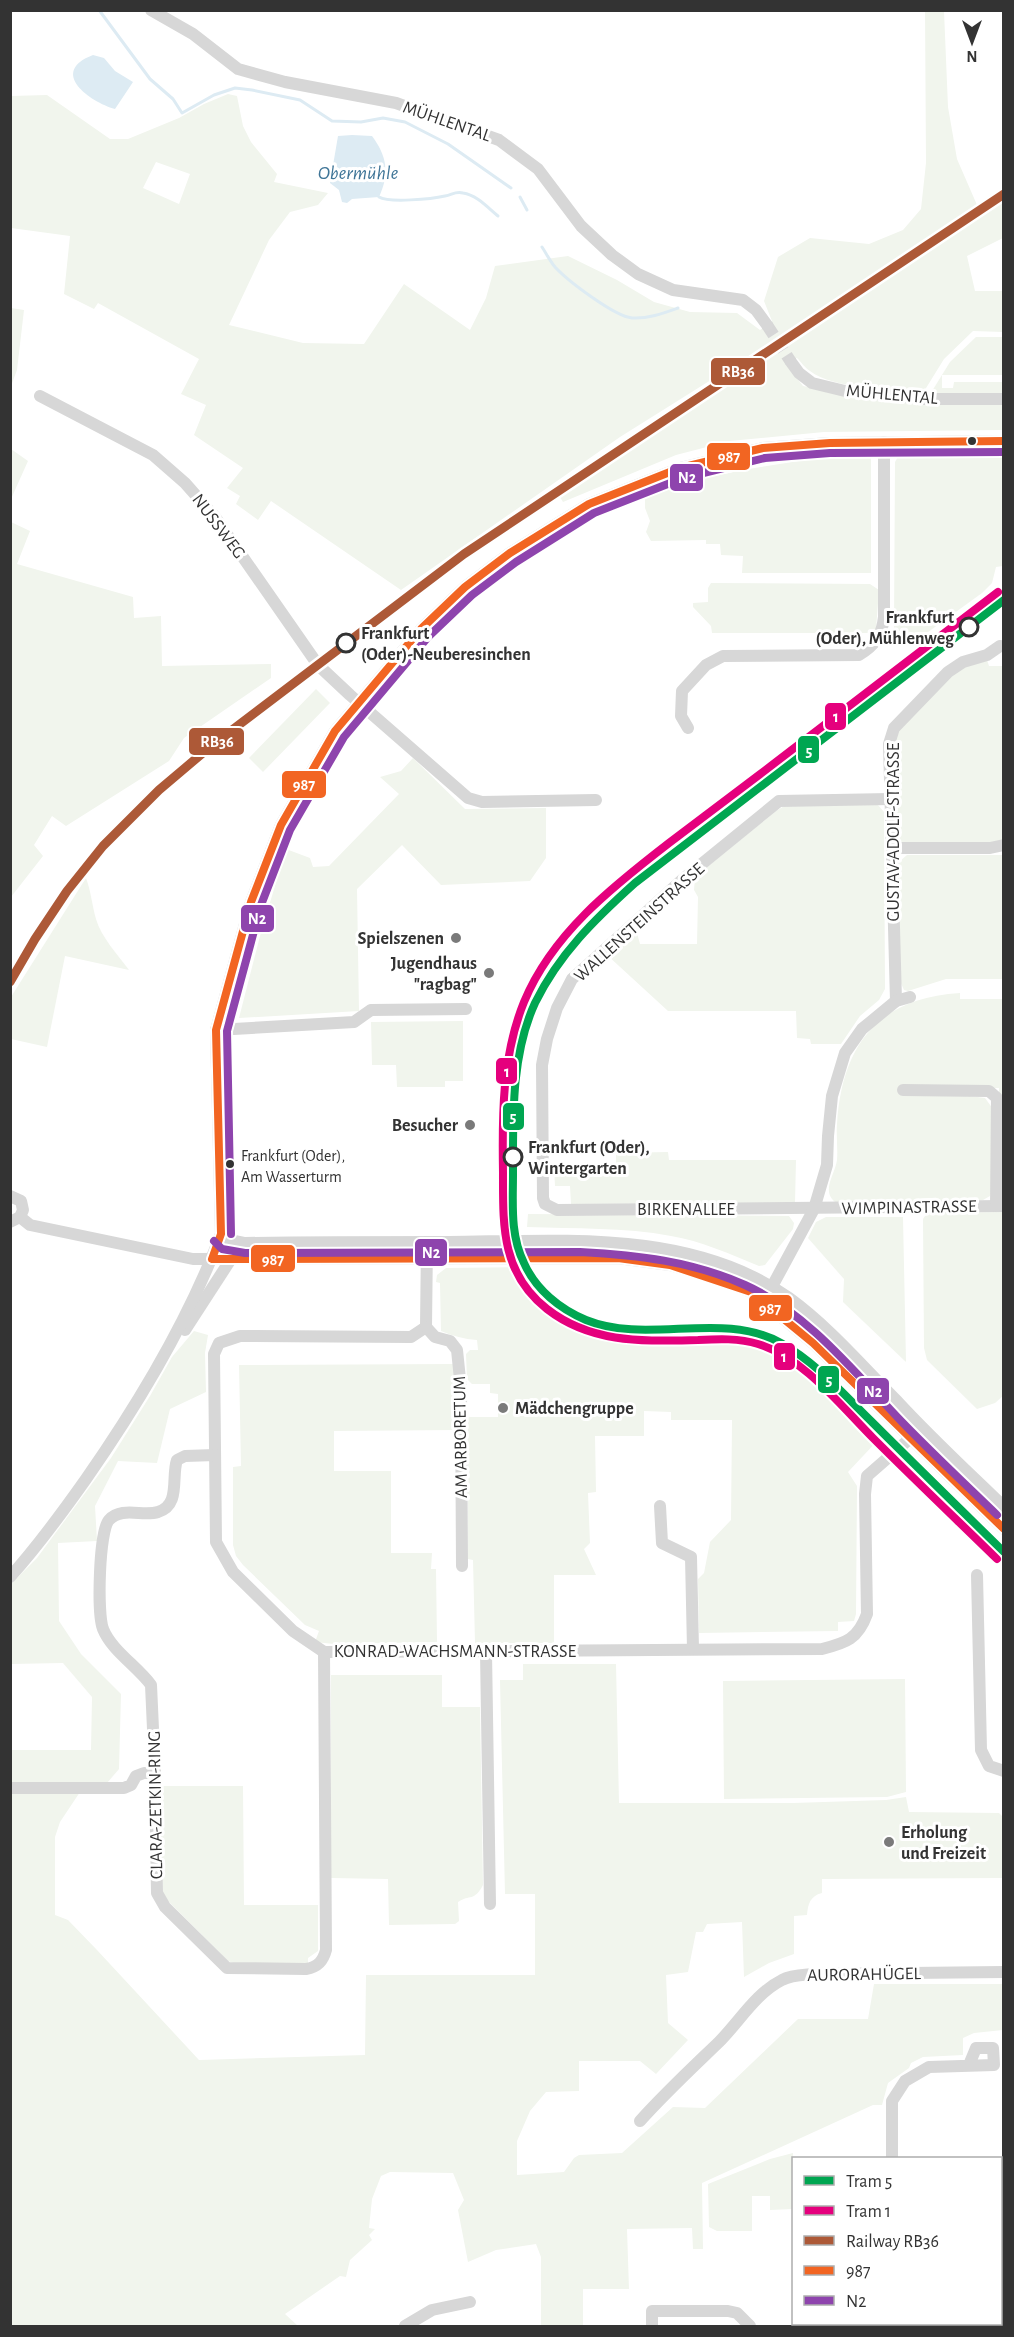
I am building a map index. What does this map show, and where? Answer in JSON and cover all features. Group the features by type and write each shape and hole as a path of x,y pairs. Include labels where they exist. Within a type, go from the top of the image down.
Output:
{"street":[{"name":"MÜHLENTAL","path":"151,10 193,34 238,69 285,82 396,103 499,140 538,169 581,226 612,255 638,274 673,290 743,300 756,310 767,325"},
{"name":"MÜHLENTAL","path":"791,362 799,373 812,383 845,391 925,399 1004,399"},
{"name":"NUSSWEG","path":"40,396 153,455 185,483 215,517 308,652 358,702 468,798 482,802 596,800"},
{"path":"688,728 681,717 682,691 706,665 717,658 731,655 858,655 875,645 883,629 884,617 884,441"},
{"path":"10,1578 38,1547 135,1408 212,1259 221,1234 216,1030 250,902 281,825 335,731 421,629 465,587 510,553 589,504 680,468 763,448 830,442 1004,441"},
{"name":"GUSTAV-ADOLF-STRASSE","path":"896,1001 889,744 894,728 948,672 963,662 987,655 1000,646"},
{"name":"WALLENSTEINSTRASSE","path":"557,1210 545,1204 543,1198 542,1065 557,1008 572,979 682,880 779,801 890,799"},
{"path":"892,848 990,848 1004,845"},
{"path":"763,1302 814,1209 827,1165 832,1096 845,1053 862,1029 896,1001 910,997"},
{"path":"216,1030 354,1022 371,1010 465,1009"},
{"path":"903,1090 989,1091 996,1098 1000,1206"},
{"path":"10,1196 18,1198 22,1205 15,1220 193,1259 576,1257 629,1259 670,1265 711,1276 751,1292 813,1343 1004,1529"},
{"name":"WIMPINASTRASSE","path":"814,1209 1000,1206"},
{"name":"BIRKENALLEE","path":"557,1210 814,1209"},
{"name":"BIRKENALLEE","path":"221,1234 226,1239 245,1243 622,1243 668,1249 718,1263 772,1287 822,1324 922,1428 1004,1507"},
{"path":"426,1327 427,1242"},
{"path":"147,1386 231,1259"},
{"name":"KONRAD-WACHSMANN-STRASSE","path":"426,1327 411,1337 240,1336 219,1343 214,1354 216,1542 233,1572 293,1630 324,1652 822,1649 845,1643 862,1628 867,1614 865,1494 867,1476 922,1428"},
{"name":"AM ARBORETUM","path":"426,1327 435,1337 450,1341 457,1350 461,1389 462,1566"},
{"name":"CLARA-ZETKIN-RING","path":"215,1455 185,1456 177,1460 174,1495 169,1506 158,1513 124,1513 110,1518 104,1529 101,1545 100,1614 103,1628 111,1642 151,1685 157,1893 165,1907 227,1968 296,1969 314,1967 323,1960 326,1950 324,1652"},
{"path":"660,1506 662,1543 691,1557 693,1649"},
{"path":"977,1575 981,1750 989,1766 1004,1771"},
{"path":"486,1652 490,1904"},
{"path":"10,1788 124,1788 131,1785 136,1776 155,1773"},
{"name":"AURORAHÜGEL","path":"640,2121 673,2084 719,2042 764,1993 780,1980 813,1974 1004,1972"},
{"path":"892,2157 892,2102 905,2081 929,2067 969,2066"},
{"path":"405,2326 432,2310 470,2302"},
{"path":"652,2326 652,2312 728,2311 737,2313 750,2326"}],"shaded area":[{"path":"925,10 944,11 948,107 957,159 977,205 786,333 620,437 401,590 271,501 258,520 236,504 240,496 227,488 243,468 194,435 206,405 181,394 199,359 98,303 94,309 64,294 70,236 11,228 11,96 47,95 110,139 128,139 228,94 237,96 243,126 251,142 277,174 274,182 328,193 318,205 290,212 269,240 229,325 303,343 364,344 404,284 470,330 486,298 495,266 568,256 617,280 654,302 690,312 737,313 760,330 772,321 764,301 778,257 810,238 869,244 903,230 921,209 926,163","holes":["156,162 190,174 179,204 143,188"]},
{"path":"1003,200 1003,238 967,256 975,291 1003,291 1003,332 973,331 944,359 923,393 864,388 833,382 810,371 797,358 786,364 803,386 845,394 1003,401 1003,430 824,432 730,441 676,455 563,502 558,494"},
{"path":"11,308 24,310 17,370 11,386"},
{"path":"976,337 1003,337 1003,375 942,375 942,388 953,388 954,382 1003,382 1003,396 929,396 950,362"},
{"path":"11,449 28,461 11,499"},
{"path":"906,453 915,456 1003,455 1003,566 996,567 992,583 982,593 917,640 894,628 895,462 899,455"},
{"path":"833,456 871,458 871,573 742,573 743,556 721,555 720,544 706,544 706,540 651,541 646,532 650,521 645,508 645,499 667,490 737,471"},
{"path":"11,522 30,531 17,564 133,597 134,618 161,616 162,666 271,664 271,678 184,738 169,761 66,826 52,816 34,845 43,856 11,897"},
{"path":"711,583 870,584 879,590 876,629 872,633 712,633 711,626 693,607 693,603 708,602 708,588"},
{"path":"987,660 989,666 1003,666 1003,841 902,844 896,836 894,738 897,731 948,678 968,664"},
{"path":"316,689 330,703 263,772 249,758"},
{"path":"413,758 465,809 546,808 546,858 530,881 441,885 402,845 357,889 359,1011 239,1018 286,849 310,858 313,867 329,866 399,794 380,777 401,771"},
{"path":"786,805 878,805 884,812 885,989 879,1000 860,1016 841,1044 811,1044 810,1039 797,1038 796,1011 668,1011 607,955 633,933 637,933 640,944 697,944 698,897 694,890 695,877"},
{"path":"907,855 1003,855 1003,979 946,979 908,991 904,990 900,981 899,862"},
{"path":"86,878 98,926 129,970 65,956 47,1047 11,1039 11,997"},
{"path":"960,993 960,999 1003,999 1003,1111 999,1111 999,1088 900,1087 985,1098 993,1109 993,1188 990,1196 983,1200 835,1202 829,1192 829,1187 837,1160 840,1096 856,1049 886,1016 907,1004 931,997"},
{"path":"463,1021 463,1081 445,1081 445,1087 397,1087 396,1065 372,1065 371,1022"},
{"path":"668,1152 669,1160 796,1160 795,1203 571,1204 570,1186 555,1186 554,1167 616,1167 616,1153"},
{"path":"1003,1212 1004,1395 995,1403 977,1409 927,1360 924,1348 923,1219 927,1213"},
{"path":"528,1214 789,1216 794,1223 793,1229 765,1265 759,1266 704,1245 671,1236 617,1230 527,1227"},
{"path":"826,1217 903,1217 906,1362 843,1302 844,1279 808,1238 816,1222"},
{"path":"523,1267 543,1296 566,1314 593,1326 622,1331 748,1333 768,1340 804,1361 835,1388 879,1434 879,1439 848,1472 857,1486 856,1614 854,1621 838,1622 838,1631 699,1633 698,1579 704,1573 710,1542 731,1520 732,1420 671,1420 671,1412 644,1411 644,1436 595,1436 596,1492 588,1493 590,1543 584,1549 596,1575 554,1575 554,1643 475,1643 473,1560 468,1559 468,1417 498,1417 498,1394 490,1393 490,1384 472,1384 467,1379 466,1354 470,1350 478,1350 477,1340 441,1331 440,1283 436,1282 437,1275 446,1268"},
{"path":"194,1331 208,1335 205,1353 206,1392 170,1409 157,1463 118,1461 95,1506 97,1541 58,1543 59,1621 81,1654 121,1694 119,1769 107,1783 11,1783 11,1750 91,1750 92,1697 63,1663 11,1664 10,1585 37,1558 111,1458 172,1357"},
{"path":"454,1364 458,1430 334,1431 334,1471 391,1471 391,1553 432,1553 431,1569 436,1569 437,1642 334,1644 315,1642 319,1631 305,1625 236,1556 233,1545 233,1467 241,1466 239,1365"},
{"path":"523,1664 616,1664 619,1803 793,1803 886,1800 906,1797 909,1812 999,1813 1003,1817 1003,1878 822,1879 822,1893 810,1901 807,1915 794,1916 794,1954 769,1963 744,1977 742,1922 707,1924 703,1932 696,1932 688,1972 666,1975 668,2023 688,2040 656,2074 640,2061 579,2061 579,2091 546,2092 530,2111 517,2141 517,2175 564,2172 579,2155 622,2153 673,2107 705,2108 798,2019 868,2019 874,1984 1003,1984 1003,2030 974,2033 963,2038 963,2055 923,2057 911,2063 909,2068 888,2083 882,2105 873,2105 702,2183 703,2249 693,2249 692,2228 627,2229 629,2289 583,2289 583,2326 541,2326 541,2257 536,2244 496,2250 468,2262 458,2210 464,2200 453,2173 390,2172 381,2176 372,2199 369,2228 375,2229 369,2235 372,2240 350,2260 346,2277 340,2276 285,2314 298,2326 11,2326 10,1793 80,1792 60,1822 55,1837 55,1915 68,1920 199,2060 365,2055 366,1975 535,1975 535,1894 505,1894 500,1680 523,1680"},
{"path":"331,1675 442,1675 442,1707 480,1707 483,1885 474,1896 458,1902 459,1921 455,1924 389,1925 388,1879 331,1878"},
{"path":"905,1679 906,1792 887,1797 724,1799 723,1681"},
{"path":"161,1786 243,1786 244,1905 318,1905 318,1951 308,1958 308,1963 236,1964 228,1961 167,1900 163,1893"},
{"path":"793,2153 792,2209 770,2210 770,2196 752,2196 752,2231 717,2231 709,2227 708,2184 770,2159"}],"water":[{"path":"93,55 104,58 115,71 133,82 115,109 85,93 74,78 74,70 80,62"},
{"name":"Obermühle","path":"338,136 372,136 384,158 386,173 379,197 352,199 347,203 342,202 339,190 330,183"}],"waterway":[{"path":"99,10 150,79 173,99 182,113 214,95 235,88 300,100 332,121 361,122 383,118 405,122 448,144 511,188"},
{"path":"379,197 411,200 456,193 468,194 478,199 498,216"},
{"path":"520,197 527,210"},
{"path":"542,247 555,267 570,281 603,305 624,316 644,318 678,308"}],"tunnel":[{"path":"767,325 791,362"}],"tram line":[{"name":"1","path":"997,1559 820,1384 806,1371 775,1351 751,1342 736,1340 619,1338 582,1329 547,1309 532,1295 521,1280 508,1247 503,1211 503,1108 511,1043 524,1002 536,977 567,933 605,895 648,860 998,592"},
{"name":"5","path":"1004,600 635,883 579,938 555,969 535,1003 521,1044 515,1087 513,1197 514,1230 520,1252 535,1282 558,1304 586,1320 610,1327 634,1330 734,1329 758,1334 781,1343 830,1380 1004,1552"}],"rail line":[{"name":"RB36","path":"10,982 67,891 103,846 159,790 211,746 464,554 1004,194"}],"transit line":[{"name":"987","path":"1004,441 830,443 763,448 680,468 589,504 510,553 465,587 421,629 335,731 281,825 251,902 216,1030 221,1234 212,1259 618,1258 670,1265 751,1292 813,1343 1004,1529"},
{"name":"N2","path":"231,1234 227,1031 261,905 290,830 344,737 429,636 472,595 516,562 594,513 683,478 765,458 830,453 1004,452"},
{"name":"N2","path":"214,1241 222,1249 245,1253 601,1253 643,1257 705,1270 745,1285 790,1311 830,1346 914,1434 997,1515"}],"place":[{"name":"Frankfurt (Oder), Mühlenweg","path":"969,627"},
{"name":"Frankfurt (Oder)-Neuberesinchen","path":"346,643"},
{"name":"Spielszenen","path":"456,938"},
{"name":"Jugendhaus \"ragbag\"","path":"489,973"},
{"name":"Besucher","path":"470,1125"},
{"name":"Frankfurt (Oder), Wintergarten","path":"513,1157"},
{"name":"Frankfurt (Oder), Am Wasserturm","path":"230,1164"},
{"name":"Mädchengruppe","path":"503,1408"},
{"name":"Erholung und Freizeit","path":"889,1842"}]}
